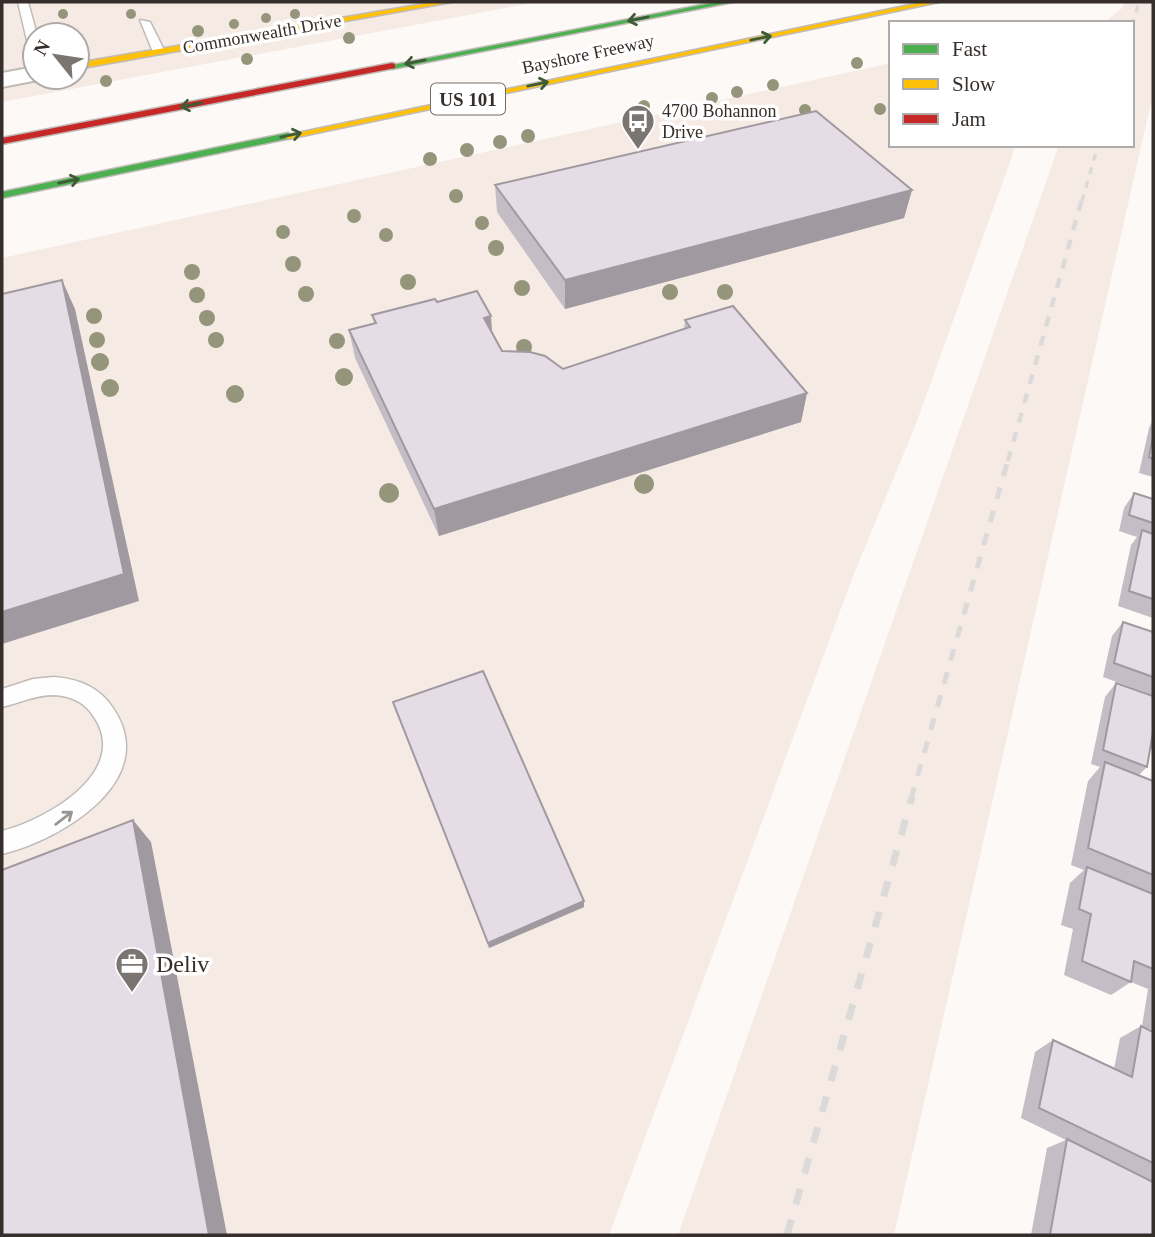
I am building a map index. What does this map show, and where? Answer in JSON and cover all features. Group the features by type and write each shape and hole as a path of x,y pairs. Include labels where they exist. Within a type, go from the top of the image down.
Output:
{"main road":[{"name":"Commonwealth Drive","path":"91,64 385,7 448,2"},
{"name":"Bayshore Freeway","path":"2,141 729,2"},
{"name":"Bayshore Freeway","path":"2,195 935,2"}],"street":[{"path":"2,80 21,77"}],"lane":[{"path":"23,2 28,21"},
{"path":"144,22 159,52"},
{"path":"2,698 37,687 62,687 90,695 109,714 116,735 112,762 92,795 56,825 20,841 2,842"}],"shaded area":[{"path":"2,2 538,2 91,85 91,21 21,21 21,91 61,91 2,102"},
{"path":"1124,2 1153,2 1153,94 894,1235 678,1235 1058,147 1134,147 1134,21 1106,21 1122,8"},
{"path":"889,63 889,147 1015,147 916,424 853,576 609,1235 2,1235 2,258"}],"building":[{"path":"816,111 912,190 565,280 495,185"},
{"path":"62,280 124,574 2,612 2,294"},
{"path":"477,291 491,316 484,318 502,351 530,352 545,356 563,369 690,327 685,320 733,306 807,393 434,509 349,330 376,323 372,315"},
{"path":"1153,437 1153,459 1149,457"},
{"path":"1134,493 1153,499 1153,523 1129,515"},
{"path":"1142,530 1153,534 1153,599 1129,591"},
{"path":"1123,622 1153,632 1153,677 1114,663"},
{"path":"483,671 584,901 488,943 393,702"},
{"path":"1116,683 1153,696 1153,732 1147,767 1103,750"},
{"path":"1105,762 1153,781 1153,875 1088,848"},
{"path":"133,820 209,1235 2,1235 2,870"},
{"path":"1087,867 1153,894 1153,969 1134,961 1131,982 1082,961 1091,914 1079,909"},
{"path":"1141,1026 1153,1032 1153,1163 1039,1108 1053,1040 1132,1077"},
{"path":"1067,1139 1153,1182 1153,1235 1050,1235"}],"railway":[{"path":"1133,21 1139,2"},
{"path":"1082,201 1097,147"},
{"path":"1008,461 1082,199"},
{"path":"911,799 1008,460"},
{"path":"787,1235 912,797"}],"traffic: fast":[{"path":"392,66 729,2"},
{"path":"2,195 288,136"}],"traffic: slow":[{"path":"91,64 448,2"},
{"path":"288,136 935,2"}],"traffic: jam":[{"path":"2,141 392,66"}],"place":[{"name":"4700 Bohannon Drive","path":"638,151"},
{"name":"Deliv","path":"132,994"}]}
